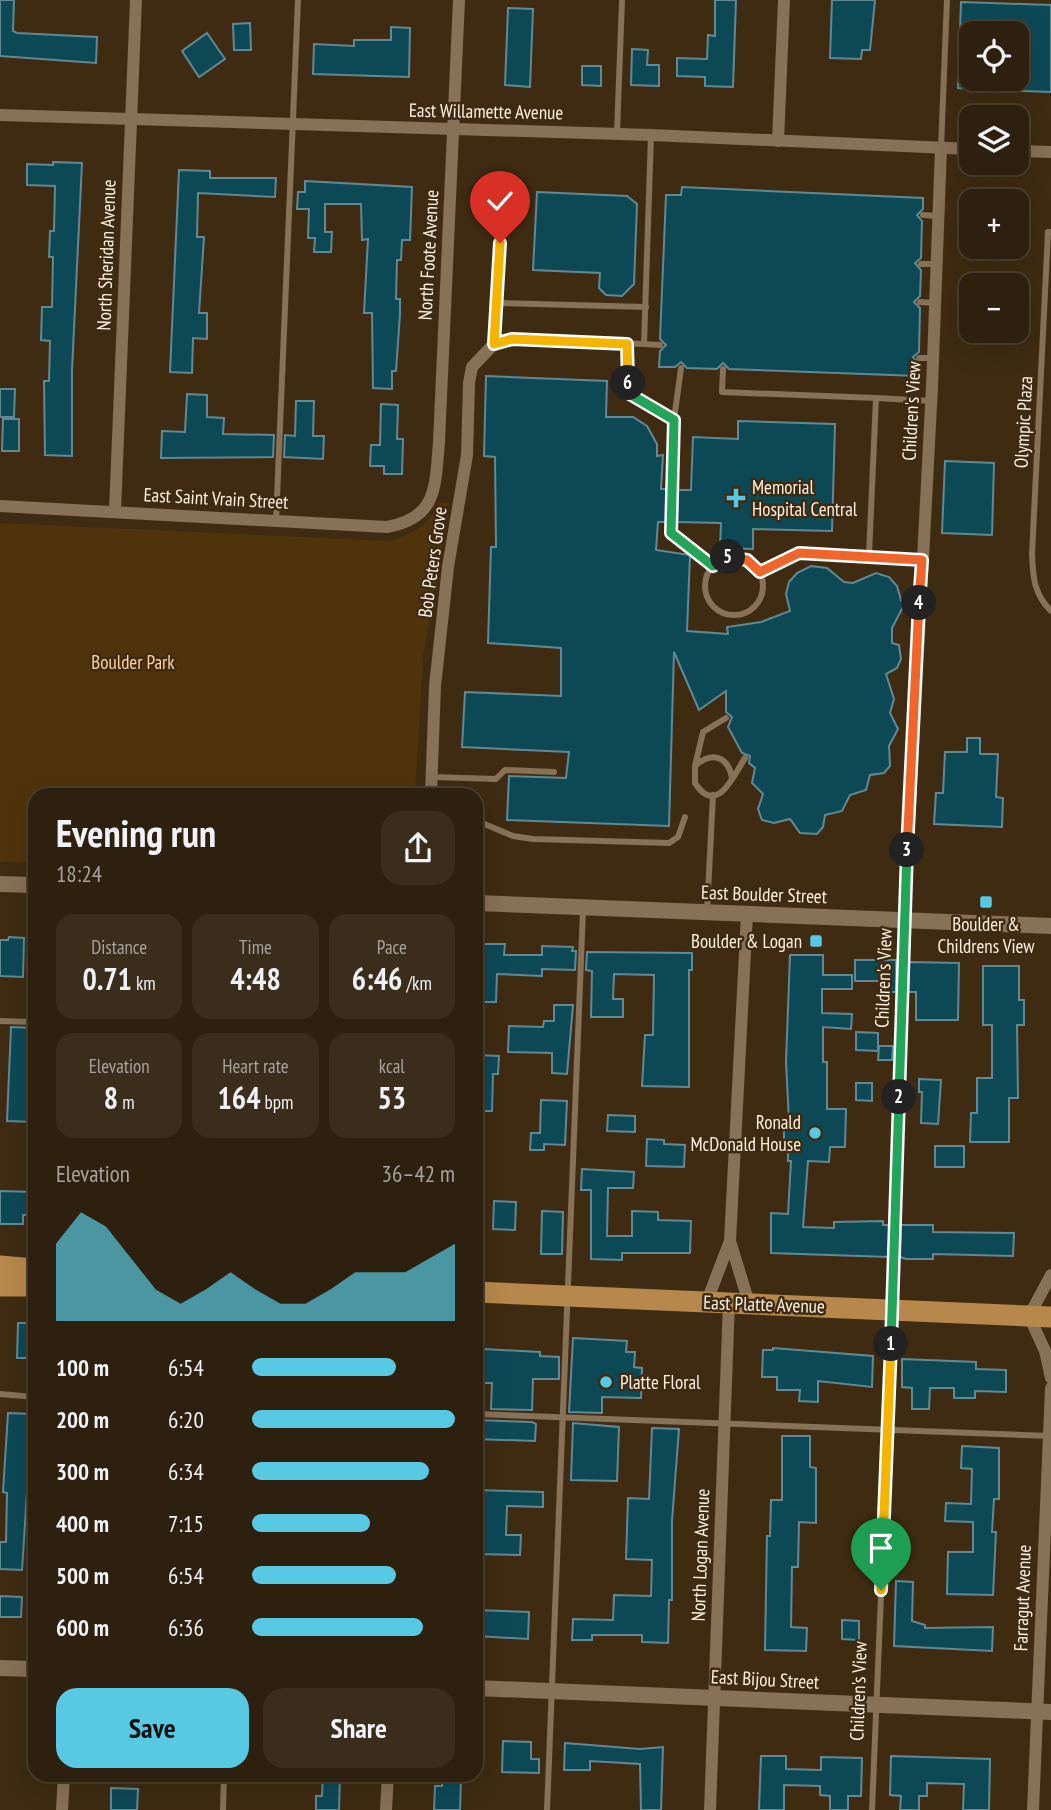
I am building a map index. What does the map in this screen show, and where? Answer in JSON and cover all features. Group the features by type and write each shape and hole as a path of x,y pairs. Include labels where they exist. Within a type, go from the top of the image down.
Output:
{"main road":[{"path":"0,1266 28,1268"},
{"path":"0,1286 28,1286"},
{"name":"East Platte Avenue","path":"483,1292 893,1308 1051,1317"}],"street":[{"name":"North Sheridan Avenue","path":"115,511 136,0"},
{"name":"North Foote Avenue","path":"426,510 435,486 439,442 459,0"},
{"path":"778,141 784,0"},
{"name":"East Willamette Avenue","path":"0,116 617,133 959,149"},
{"name":"Children's View","path":"904,920 932,401 941,148"},
{"path":"1029,151 1051,152"},
{"name":"Bob Peters Grove","path":"431,788 435,686 449,567 467,456 472,367 481,354 494,344"},
{"name":"East Saint Vrain Street","path":"0,506 387,527 407,523 426,510"},
{"path":"0,884 28,886"},
{"name":"East Boulder Street","path":"483,903 1051,926"},
{"path":"707,1301 730,1241 747,914"},
{"name":"North Logan Avenue","path":"710,1810 725,1424 739,1303 730,1241"},
{"path":"1051,1275 1028,1316 1045,1351 1051,1378"},
{"name":"Farragut Avenue","path":"1033,1810 1044,1712 1051,1388"},
{"path":"0,1668 28,1669"},
{"name":"East Bijou Street","path":"483,1688 1044,1712"},
{"path":"62,1810 64,1782"},
{"path":"386,1810 387,1782"}],"lane":[{"path":"276,521 298,0"},
{"path":"617,133 622,0"},
{"path":"941,148 947,0"},
{"path":"644,344 651,135"},
{"path":"502,182 499,303 494,344 512,339 660,345"},
{"path":"923,215 939,216"},
{"name":"Olympic Plaza","path":"1051,232 1048,232 1032,554 1036,591 1039,599 1051,611"},
{"path":"921,264 937,264"},
{"path":"920,302 935,303"},
{"path":"499,303 646,307"},
{"path":"627,344 628,393 674,420"},
{"path":"919,358 933,358"},
{"path":"681,368 674,420 671,533 713,566"},
{"path":"723,369 722,392 932,401"},
{"path":"869,555 876,398"},
{"path":"760,572 799,553 922,560"},
{"path":"729,557 738,557 754,565 760,572 763,590 755,606 748,612 730,615 714,607 708,600 705,582 713,566 729,557"},
{"path":"726,718 703,732 694,776 699,788 713,795 727,789 744,758"},
{"path":"695,765 708,757 720,758 730,765 733,778"},
{"path":"432,777 496,779 505,771 554,772"},
{"path":"707,912 713,795"},
{"path":"483,825 513,836 533,839 669,843 678,837 685,817"},
{"path":"547,1810 583,908"},
{"name":"Children's View","path":"872,1810 893,1308 904,920"},
{"path":"0,1021 28,1022"},
{"path":"0,1394 28,1396"},
{"path":"483,1414 1049,1436"},
{"path":"223,1810 224,1782"}],"green space":[{"name":"Boulder Park","path":"440,502 449,503 423,658 415,788 28,788 28,863 0,862 0,523 389,541 419,528"}],"building":[{"path":"0,0 14,0 13,31 17,33 97,37 96,63 0,56"},
{"path":"715,0 736,0 733,87 705,86 705,77 677,76 677,58 707,59 708,35 715,36"},
{"path":"832,0 875,0 870,50 862,50 861,59 830,58"},
{"path":"961,2 1051,5 1051,92 1020,91 1029,91 1029,21 960,21"},
{"path":"508,8 533,9 530,87 505,85"},
{"path":"250,23 251,50 234,50 233,24"},
{"path":"391,27 410,28 409,77 313,74 314,44 354,46 354,40 391,40"},
{"path":"207,33 225,59 199,77 182,51"},
{"path":"632,49 648,50 647,65 659,65 659,86 631,85"},
{"path":"582,66 601,66 601,86 582,85"},
{"path":"53,162 82,163 72,370 72,456 45,455 44,381 49,381 50,341 41,340 42,307 52,307 53,257 49,257 50,231 54,231 55,186 27,185 27,164 53,165"},
{"path":"179,170 210,171 210,178 276,178 275,197 198,193 197,237 204,237 199,313 207,313 207,339 193,338 192,373 170,372"},
{"path":"305,181 412,187 410,240 402,240 401,260 397,260 396,299 400,299 400,314 392,389 373,388 372,313 364,313 368,239 362,240 361,204 325,204 325,232 332,232 331,252 314,252 315,238 308,238 309,209 297,209 298,192 305,192"},
{"path":"682,187 923,198 923,209 917,215 922,221 921,258 915,263 921,270 920,296 914,302 920,308 919,352 913,357 918,364 918,376 729,369 723,363 717,369 687,368 681,362 675,367 659,367 660,351 666,345 660,339 666,195 681,195"},
{"path":"537,192 627,196 637,204 634,284 622,296 606,295 599,288 600,273 533,270"},
{"path":"486,376 607,381 606,417 633,417 647,426 657,444 657,456 663,455 661,489 666,489 666,522 658,522 656,550 690,555 687,631 728,634 727,627 761,622 790,611 786,594 789,582 797,573 811,566 827,568 844,582 853,583 876,573 889,577 897,586 903,607 892,628 892,643 899,645 901,659 897,668 886,674 894,699 890,713 898,729 889,746 890,766 884,773 870,775 866,790 850,795 842,811 825,815 823,827 817,834 800,833 790,819 774,823 762,820 758,809 763,794 752,783 755,768 749,763 750,756 742,753 728,727 732,717 726,712 726,691 699,710 674,652 669,826 507,820 509,776 566,778 569,752 462,747 465,692 561,696 561,648 488,643 491,547 496,547 495,457 484,456"},
{"path":"0,389 15,389 14,417 0,417"},
{"path":"187,394 207,395 207,417 224,418 223,434 274,435 273,457 161,458 162,431 185,432"},
{"path":"296,401 314,401 313,436 324,436 323,459 284,457 285,435 295,436"},
{"path":"381,404 398,405 397,439 403,439 402,474 384,474 384,466 370,466 371,445 380,445"},
{"path":"3,419 19,419 19,451 2,451"},
{"path":"738,421 835,424 832,531 753,529 753,549 720,548 721,523 677,522 678,490 691,490 693,437 738,439"},
{"path":"945,461 994,463 992,535 942,533"},
{"path":"967,738 980,738 980,754 998,754 996,797 1003,798 1002,827 934,824 936,793 943,793 945,752 967,752"},
{"path":"9,937 24,938 23,977 0,976 0,940 8,940"},
{"path":"483,944 505,944 504,955 542,955 542,946 573,947 572,951 576,951 575,970 542,969 542,976 497,974 496,1002 483,1002"},
{"path":"587,952 692,953 692,970 689,970 689,1087 642,1086 645,1035 653,1035 654,975 614,974 613,999 623,999 623,1017 591,1017 592,971 586,970"},
{"path":"790,955 823,955 823,975 852,975 852,989 822,989 822,1013 852,1014 851,1029 823,1027 823,1062 827,1062 827,1109 846,1109 845,1147 830,1147 829,1162 808,1161 803,1227 834,1228 834,1222 883,1221 883,1225 890,1225 889,1257 771,1253 771,1213 788,1214 791,1161 788,1161 788,1144 784,1144 784,1121 789,1121 786,1062"},
{"path":"855,960 896,960 896,992 880,992 880,981 855,981"},
{"path":"909,962 959,963 958,1020 916,1020 916,992 908,992"},
{"path":"983,966 1019,966 1019,1000 1024,1000 1024,1025 1017,1025 1018,1098 1009,1098 1009,1142 970,1142 971,1113 977,1113 977,1078 992,1078 992,1025 983,1025"},
{"path":"554,1005 573,1005 567,1074 552,1073 552,1053 508,1052 509,1026 543,1027 544,1021 554,1021"},
{"path":"11,1027 28,1028 28,1122 7,1121"},
{"path":"856,1032 878,1033 878,1051 856,1050"},
{"path":"879,1046 893,1046 892,1060 878,1060"},
{"path":"483,1055 499,1056 498,1074 493,1074 492,1111 483,1111"},
{"path":"919,1079 941,1080 938,1124 921,1123 922,1092 919,1092"},
{"path":"856,1083 872,1083 872,1101 856,1100"},
{"path":"541,1100 567,1101 565,1145 544,1144 544,1150 530,1150 531,1133 540,1133"},
{"path":"608,1115 635,1116 635,1132 607,1131"},
{"path":"647,1139 664,1140 664,1144 685,1145 684,1167 646,1166"},
{"path":"935,1146 964,1146 964,1167 935,1167"},
{"path":"582,1169 634,1172 633,1188 608,1188 607,1236 632,1236 632,1211 658,1212 658,1220 691,1221 690,1253 622,1253 622,1260 591,1259 591,1190 581,1190"},
{"path":"0,1191 28,1192 28,1215 23,1215 23,1224 0,1224"},
{"path":"494,1201 516,1202 515,1230 493,1229"},
{"path":"542,1211 563,1212 562,1254 541,1254"},
{"path":"901,1225 933,1225 933,1232 1014,1233 1013,1256 933,1254 933,1259 906,1259 900,1257"},
{"path":"18,1323 28,1323 28,1358 17,1358"},
{"name":"Platte Floral","path":"573,1338 627,1341 626,1352 635,1352 634,1367 642,1368 641,1398 602,1397 602,1413 569,1412"},
{"path":"773,1348 873,1356 872,1387 818,1381 818,1402 799,1401 800,1390 777,1390 777,1377 762,1377 763,1350"},
{"path":"484,1349 540,1352 540,1356 559,1357 559,1379 533,1379 532,1410 491,1409 492,1383 483,1383"},
{"path":"902,1359 976,1362 976,1369 1006,1370 1006,1392 975,1391 975,1398 954,1398 954,1388 930,1388 929,1409 912,1409 912,1388 902,1387"},
{"path":"8,1413 28,1414 28,1476 22,1570 0,1569 0,1542 6,1542 7,1493 3,1492"},
{"path":"483,1420 532,1422 536,1424 535,1441 483,1439"},
{"path":"573,1423 619,1427 617,1481 571,1480"},
{"path":"652,1428 679,1429 672,1521 672,1600 669,1600 668,1643 642,1642 642,1635 592,1635 592,1640 572,1640 573,1619 613,1620 614,1595 651,1596 652,1560 626,1559 628,1498 649,1499"},
{"path":"782,1436 810,1436 810,1467 816,1468 816,1523 799,1522 798,1567 792,1567 791,1627 807,1628 806,1651 765,1650 767,1536 770,1536 771,1500 782,1500"},
{"path":"962,1446 999,1448 999,1499 994,1499 992,1532 996,1532 993,1595 947,1594 948,1552 973,1552 973,1522 945,1521 946,1503 971,1504 972,1469 961,1468"},
{"path":"483,1490 543,1492 543,1507 507,1506 506,1535 521,1535 520,1555 483,1554"},
{"path":"896,1581 913,1582 912,1621 925,1625 925,1628 993,1627 992,1651 894,1646"},
{"path":"0,1596 22,1597 21,1617 0,1617"},
{"path":"483,1610 529,1612 528,1639 483,1636"},
{"path":"842,1620 859,1621 859,1640 842,1639"},
{"path":"503,1741 531,1742 531,1759 539,1759 539,1773 502,1772"},
{"path":"565,1743 640,1749 663,1747 661,1810 641,1810 640,1764 590,1761 590,1770 564,1770"},
{"path":"761,1756 786,1756 786,1769 821,1770 821,1757 862,1758 861,1796 848,1796 848,1810 830,1810 830,1796 820,1795 820,1786 784,1785 784,1810 759,1810"},
{"path":"891,1756 990,1759 989,1810 963,1810 964,1784 927,1783 927,1796 919,1796 919,1810 900,1810 901,1796 890,1795"},
{"path":"323,1782 340,1782 339,1810 316,1810 316,1796 322,1796"},
{"path":"442,1782 461,1782 460,1810 434,1810 435,1786 442,1786"},
{"path":"111,1788 138,1789 137,1810 111,1810"}],"place":[{"name":"Memorial Hospital Central","path":"736,498"},
{"name":"Boulder & Childrens View","path":"986,902"},
{"name":"Boulder & Logan","path":"816,941"},
{"name":"Ronald McDonald House","path":"815,1133"},
{"name":"Platte Floral","path":"606,1382"}],"route":[{"path":"500,243 499,303 494,344 512,339 627,344 628,393 674,420 671,533 713,566 729,557 738,557 747,560 760,572 799,553 922,560 904,920 893,1308 881,1590"}]}
